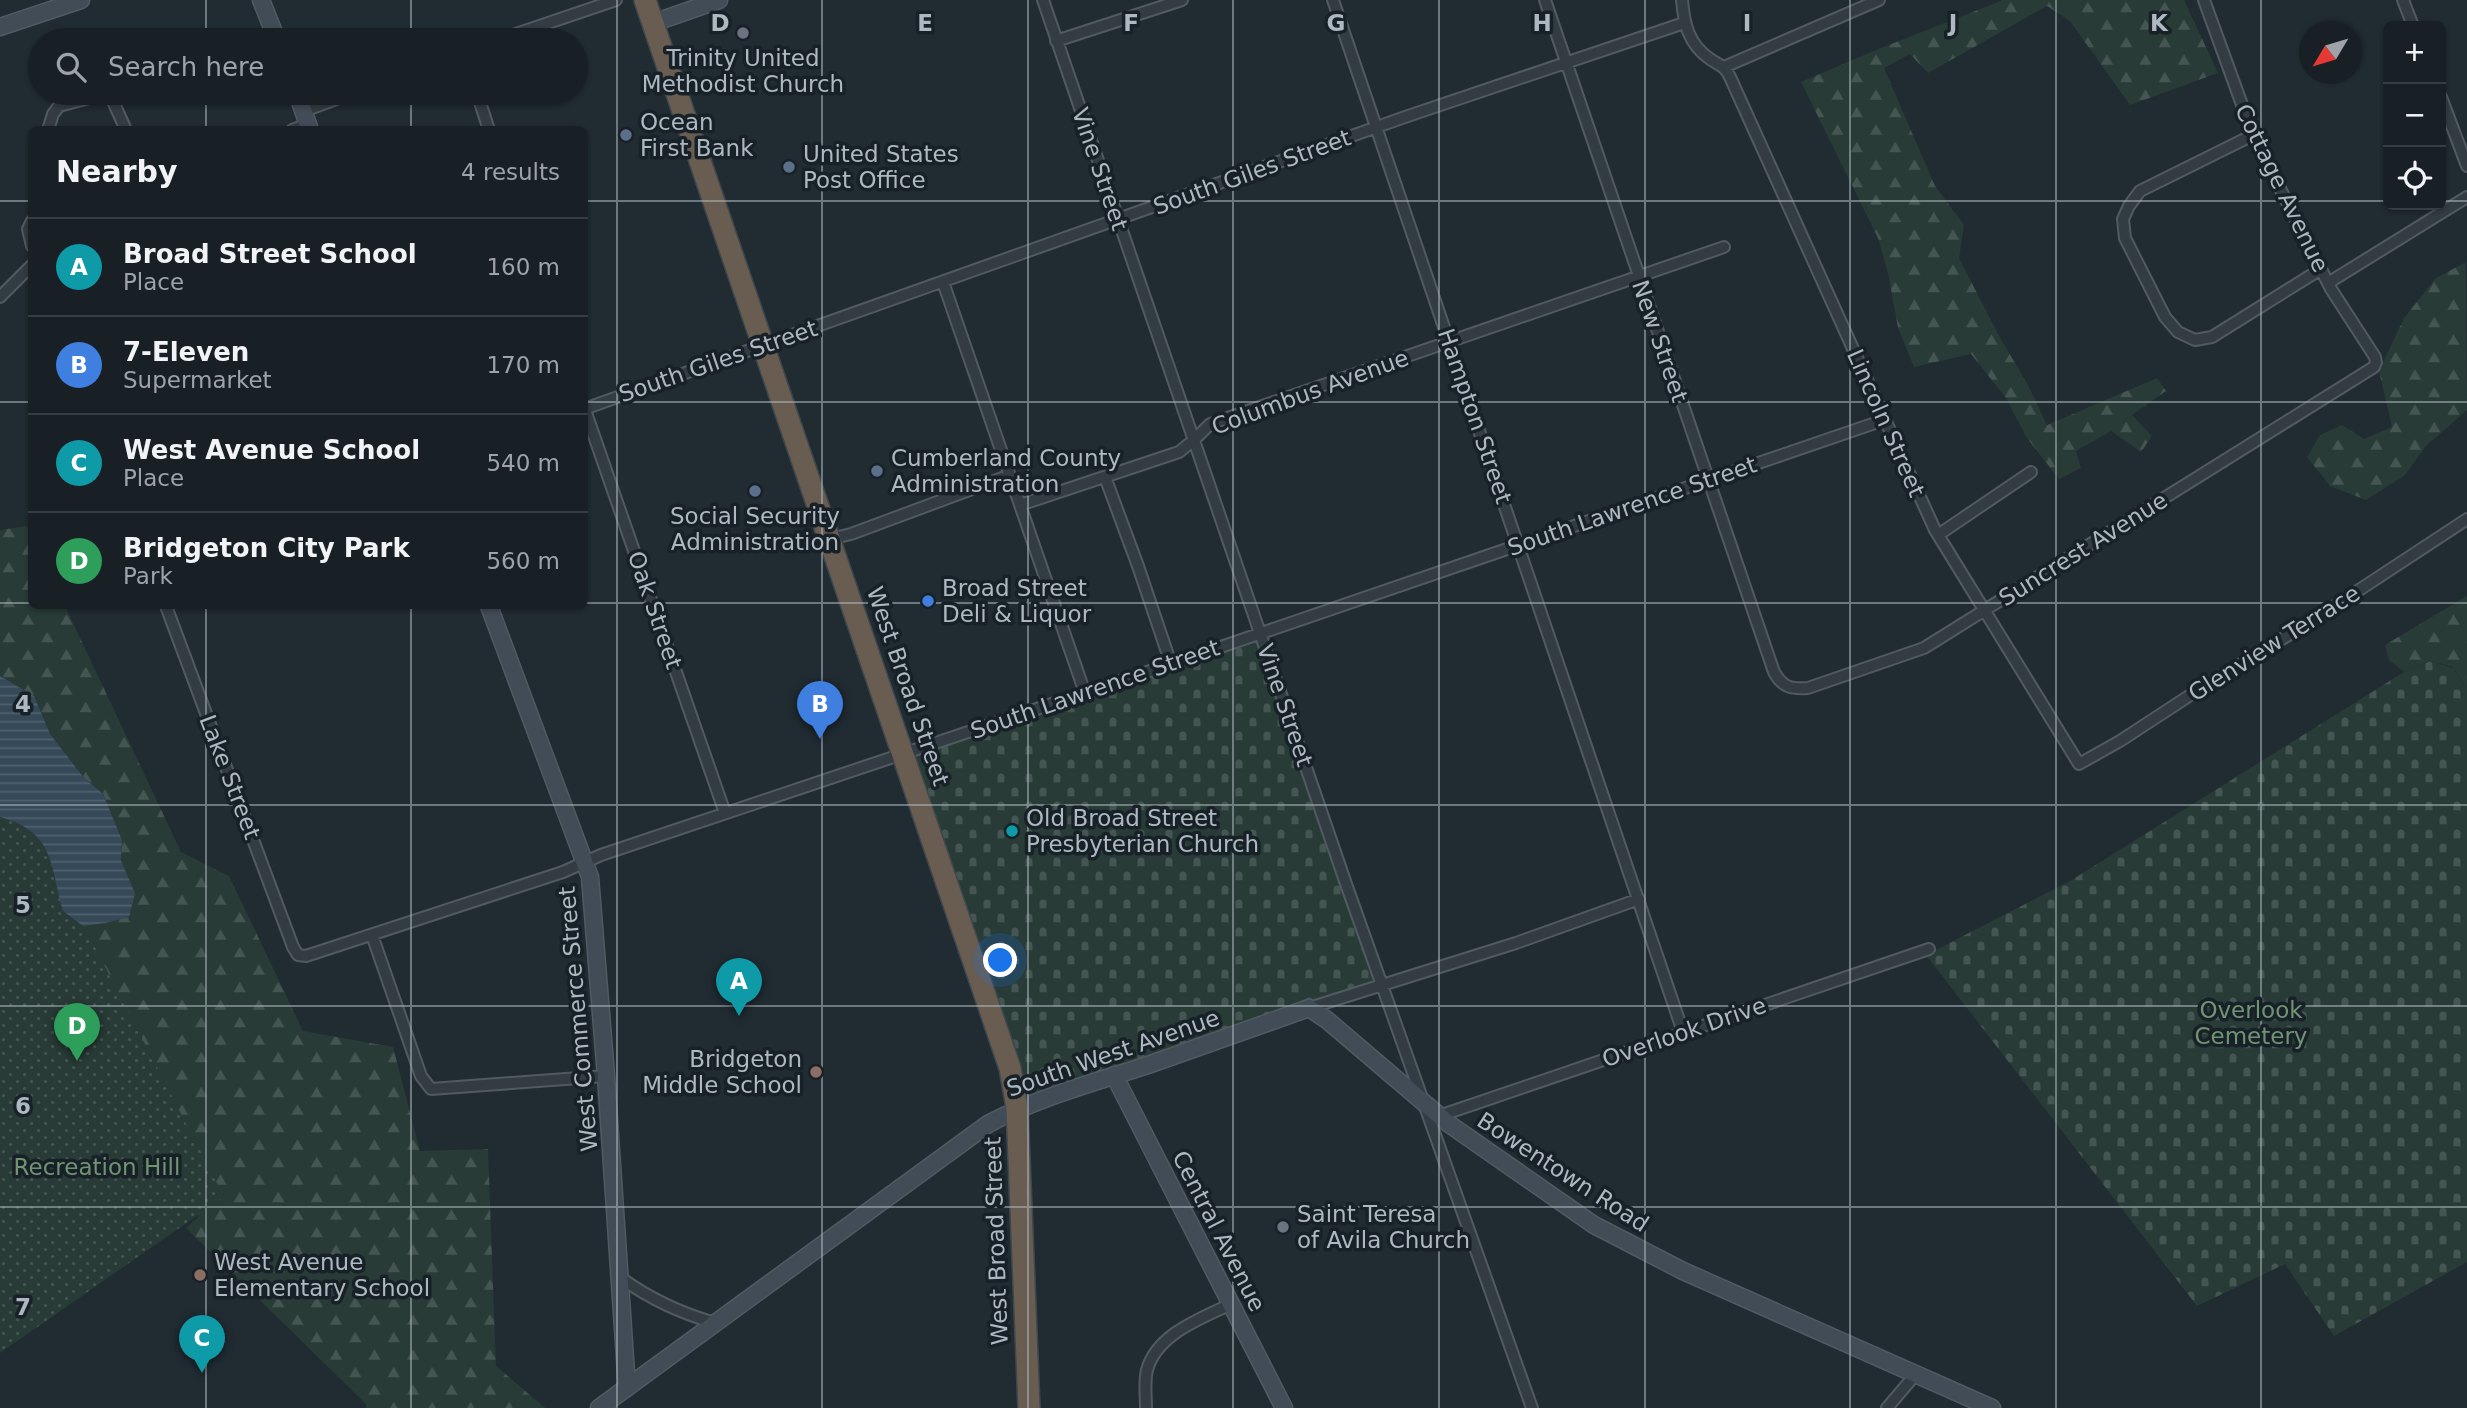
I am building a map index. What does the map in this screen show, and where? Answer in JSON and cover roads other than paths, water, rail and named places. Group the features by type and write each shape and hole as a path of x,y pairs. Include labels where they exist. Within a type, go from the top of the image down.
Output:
{"highway":[{"name":"West Broad Street","path":"645,0 1003,1044 1017,1108 1029,1408"}],"main road":[{"path":"0,27 81,0"},
{"path":"261,0 272,28"},
{"path":"653,23 719,0"},
{"name":"West Commerce Street","path":"490,609 590,877 621,1278 626,1388"},
{"name":"South West Avenue","path":"598,1408 988,1124 1017,1108 1309,1008"},
{"name":"Bowentown Road","path":"1309,1008 1327,1020 1439,1116 1594,1225 1680,1270 1992,1408"},
{"name":"Central Avenue","path":"1114,1075 1284,1408"}],"street":[{"path":"533,28 616,0"},
{"name":"Vine Street","path":"1042,0 1382,985 1532,1408"},
{"path":"1056,41 1182,0"},
{"name":"Hampton Street","path":"1333,0 1683,1032"},
{"name":"New Street","path":"1545,0 1707,480 1778,680"},
{"path":"1682,0 1684,23 1690,38 1710,59 1724,67 1879,0"},
{"name":"Cottage Avenue","path":"2204,0 2252,135 2328,283 2375,357 2374,367"},
{"path":"2403,0 2411,21"},
{"name":"South Giles Street","path":"588,407 1377,127 1684,23"},
{"name":"Lincoln Street","path":"1724,67 1938,534 2079,764"},
{"path":"49,126 53,114 63,105"},
{"path":"118,105 125,126"},
{"path":"307,121 333,105"},
{"path":"481,105 488,126"},
{"path":"2446,110 2467,166"},
{"path":"2252,135 2140,191 2129,205 2123,219 2125,238 2130,250 2165,317 2178,332 2195,340 2212,337 2321,270"},
{"path":"2328,283 2467,197"},
{"name":"Columbus Avenue","path":"1020,505 1179,452 1210,424 1724,247"},
{"path":"0,297 28,269"},
{"path":"943,282 1085,693"},
{"name":"Suncrest Avenue","path":"1778,680 1788,688 1808,688 1924,648 2374,367"},
{"name":"Oak Street","path":"588,417 725,813"},
{"name":"South Lawrence Street","path":"294,949 298,955 306,957 563,872 725,813 1171,664 1884,420"},
{"path":"1938,534 2031,472"},
{"path":"830,540 1010,475"},
{"path":"1105,477 1171,664"},
{"name":"Glenview Terrace","path":"2079,764 2318,617 2467,519"},
{"name":"Lake Street","path":"167,609 294,949"},
{"name":"South West Avenue","path":"1309,1008 1516,943 1639,899"},
{"path":"372,935 427,1087 431,1089 606,1076"},
{"name":"Overlook Drive","path":"1439,1116 1929,949"},
{"path":"621,1278 658,1302 715,1323"},
{"path":"1146,1408 1146,1372 1152,1357 1178,1331 1231,1304"},
{"path":"1887,1408 1915,1375"}],"water":[{"path":"0,676 34,696 50,734 84,778 103,794 122,840 121,861 135,893 129,917 83,926 63,911 52,865 41,841 18,823 0,817"}],"place":[{"name":"Trinity United Methodist Church","path":"743,33"},
{"name":"Ocean First Bank","path":"626,135"},
{"name":"United States Post Office","path":"789,167"},
{"name":"Cumberland County Administration","path":"877,471"},
{"name":"Social Security Administration","path":"755,491"},
{"name":"Broad Street Deli & Liquor","path":"928,601"},
{"name":"7-Eleven","path":"820,739"},
{"name":"Old Broad Street Presbyterian Church","path":"1012,831"},
{"name":"Broad Street School","path":"739,1016"},
{"name":"Bridgeton City Park","path":"77,1061"},
{"name":"Bridgeton Middle School","path":"816,1072"},
{"name":"Saint Teresa of Avila Church","path":"1283,1227"},
{"name":"West Avenue Elementary School","path":"200,1275"},
{"name":"West Avenue School","path":"202,1373"}],"park label":[{"name":"Overlook Cemetery","path":"2251,1023"},
{"name":"Recreation Hill","path":"97,1167"}]}
